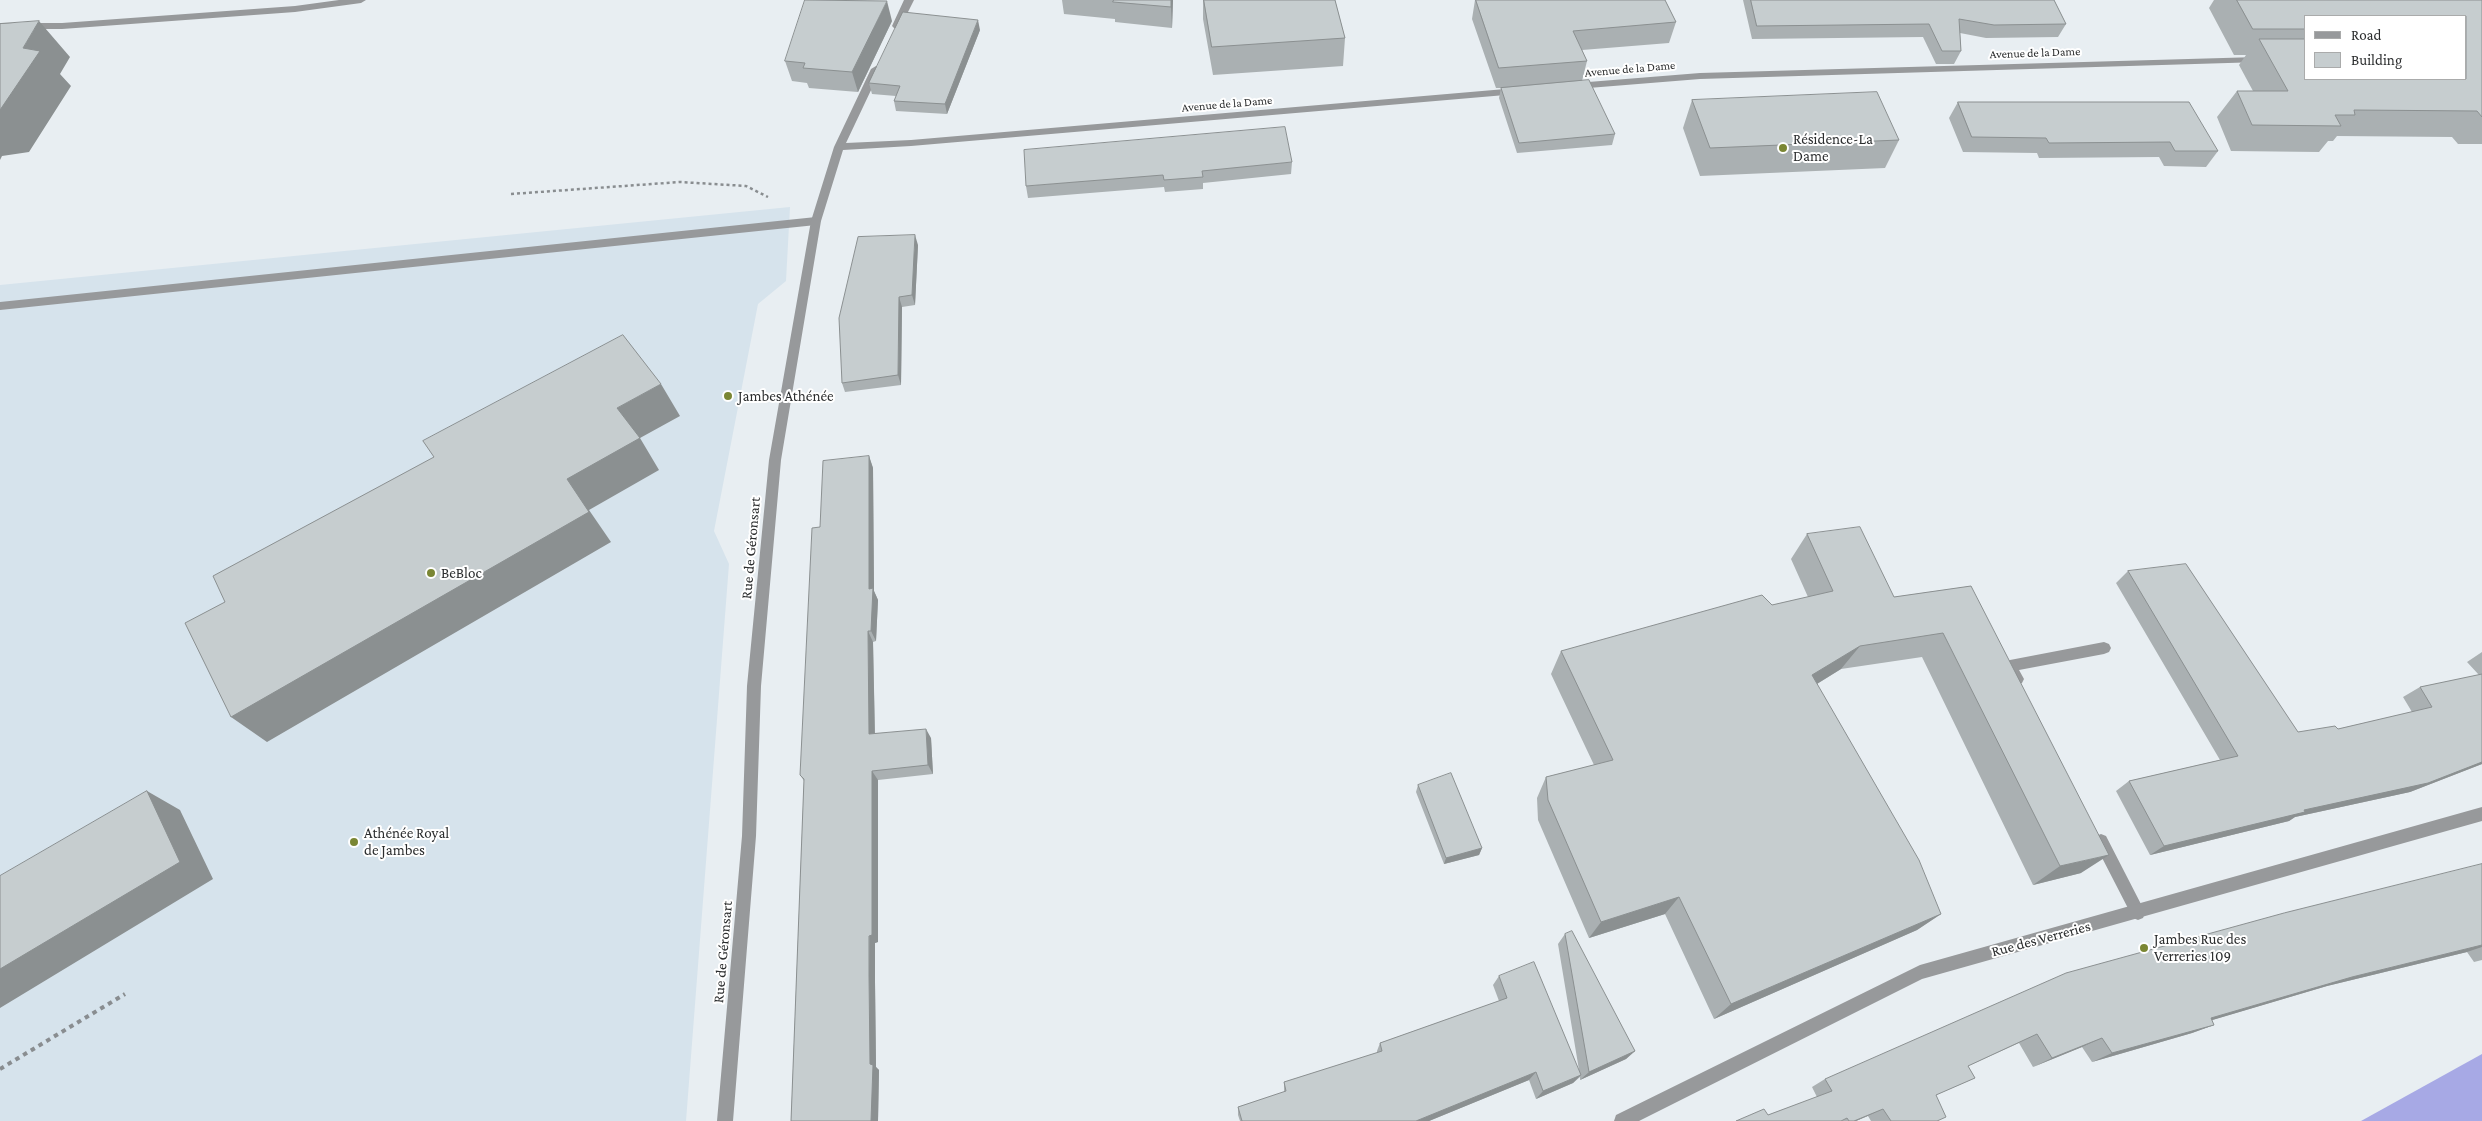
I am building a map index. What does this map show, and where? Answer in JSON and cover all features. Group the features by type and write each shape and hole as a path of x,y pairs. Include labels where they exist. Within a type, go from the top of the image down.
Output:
{"street":[{"path":"0,26 62,26 276,11 361,0"},
{"path":"893,35 909,0"},
{"name":"Rue de Géronsart","path":"725,1121 749,836 754,686 775,460 816,221 839,147 880,60"},
{"name":"Avenue de la Dame","path":"1562,88 1700,76 2266,60"},
{"name":"Avenue de la Dame","path":"839,147 911,143 1532,90"},
{"path":"0,306 816,221"},
{"path":"2024,693 2010,666 2104,648"},
{"name":"Rue des Verreries","path":"1622,1121 1920,972 2482,814"},
{"path":"2092,825 2138,912"}],"path":[{"path":"511,194 680,182 746,186 816,221"},
{"path":"0,1069 125,994"}],"shaded area":[{"name":"Athénée Royal de Jambes","path":"790,207 786,281 758,304 714,531 729,564 686,1121 0,1121 0,285"},
{"path":"2482,1054 2482,1121 2361,1121"}],"building":[{"path":"805,0 887,1 852,72 803,68 805,63 785,61"},
{"path":"1114,0 1171,0 1171,7 1113,2"},
{"path":"1204,0 1335,0 1345,38 1212,47"},
{"path":"1476,0 1665,0 1676,22 1573,31 1587,61 1499,68"},
{"path":"1751,0 2054,0 2066,24 1994,25 1959,19 1961,51 1942,51 1929,24 1757,26"},
{"path":"2237,0 2482,0 2482,117 2477,111 2354,110 2355,115 2335,115 2341,126 2252,125 2237,91 2288,91 2259,39 2304,39 2304,80 2467,80 2467,15 2304,15 2304,29 2253,29"},
{"path":"903,12 978,20 945,104 894,101 900,86 869,83"},
{"path":"39,21 23,48 40,51 0,110 0,24"},
{"path":"1589,80 1615,134 1519,143 1501,88"},
{"path":"1877,92 1899,140 1710,148 1692,100"},
{"path":"1958,102 2189,102 2218,151 2175,151 2170,142 2049,143 2046,138 1972,137"},
{"path":"1285,127 1292,162 1202,171 1203,177 1164,180 1163,175 1026,186 1024,150"},
{"path":"915,235 912,295 899,297 898,375 842,383 839,318 858,237"},
{"name":"BeBloc","path":"623,335 661,384 617,408 640,438 567,479 589,512 231,717 185,623 225,602 213,576 434,457 423,441"},
{"path":"869,456 869,589 873,588 871,631 868,631 869,734 926,729 928,765 872,771 872,935 869,936 870,1064 873,1065 871,1121 791,1121 804,779 800,775 812,528 820,527 823,461"},
{"path":"1860,527 1894,597 1971,586 2109,855 2060,866 1943,633 1860,646 1812,675 1919,860 1941,914 1731,1004 1679,897 1601,922 1548,800 1546,777 1613,760 1561,651 1762,595 1772,605 1833,591 1807,534"},
{"path":"2186,564 2298,732 2335,726 2338,729 2432,707 2420,687 2482,674 2482,762 2428,783 2304,810 2305,812 2164,846 2129,781 2238,756 2128,571"},
{"path":"1451,773 1482,848 1446,858 1418,785"},
{"path":"147,791 180,862 0,969 0,876"},
{"path":"2482,864 2482,945 2352,977 2211,1018 2214,1025 2112,1053 2102,1038 2052,1058 2037,1034 1968,1066 1975,1078 1936,1095 1946,1117 1937,1121 1891,1121 1883,1109 1854,1121 1849,1121 1847,1118 1841,1121 1736,1121 1764,1109 1768,1115 1832,1091 1825,1079 2066,973 2284,913"},
{"path":"1572,931 1635,1051 1589,1072 1565,934"},
{"path":"1534,962 1581,1075 1543,1091 1536,1072 1416,1121 1242,1121 1238,1107 1286,1091 1284,1082 1382,1051 1380,1043 1507,998 1499,976"}],"place":[{"name":"Résidence-La Dame","path":"1783,148"},
{"name":"Jambes Athénée","path":"728,396"},
{"name":"BeBloc","path":"431,573"},
{"name":"Athénée Royal de Jambes","path":"354,842"},
{"name":"Jambes Rue des Verreries 109","path":"2144,948"}]}
